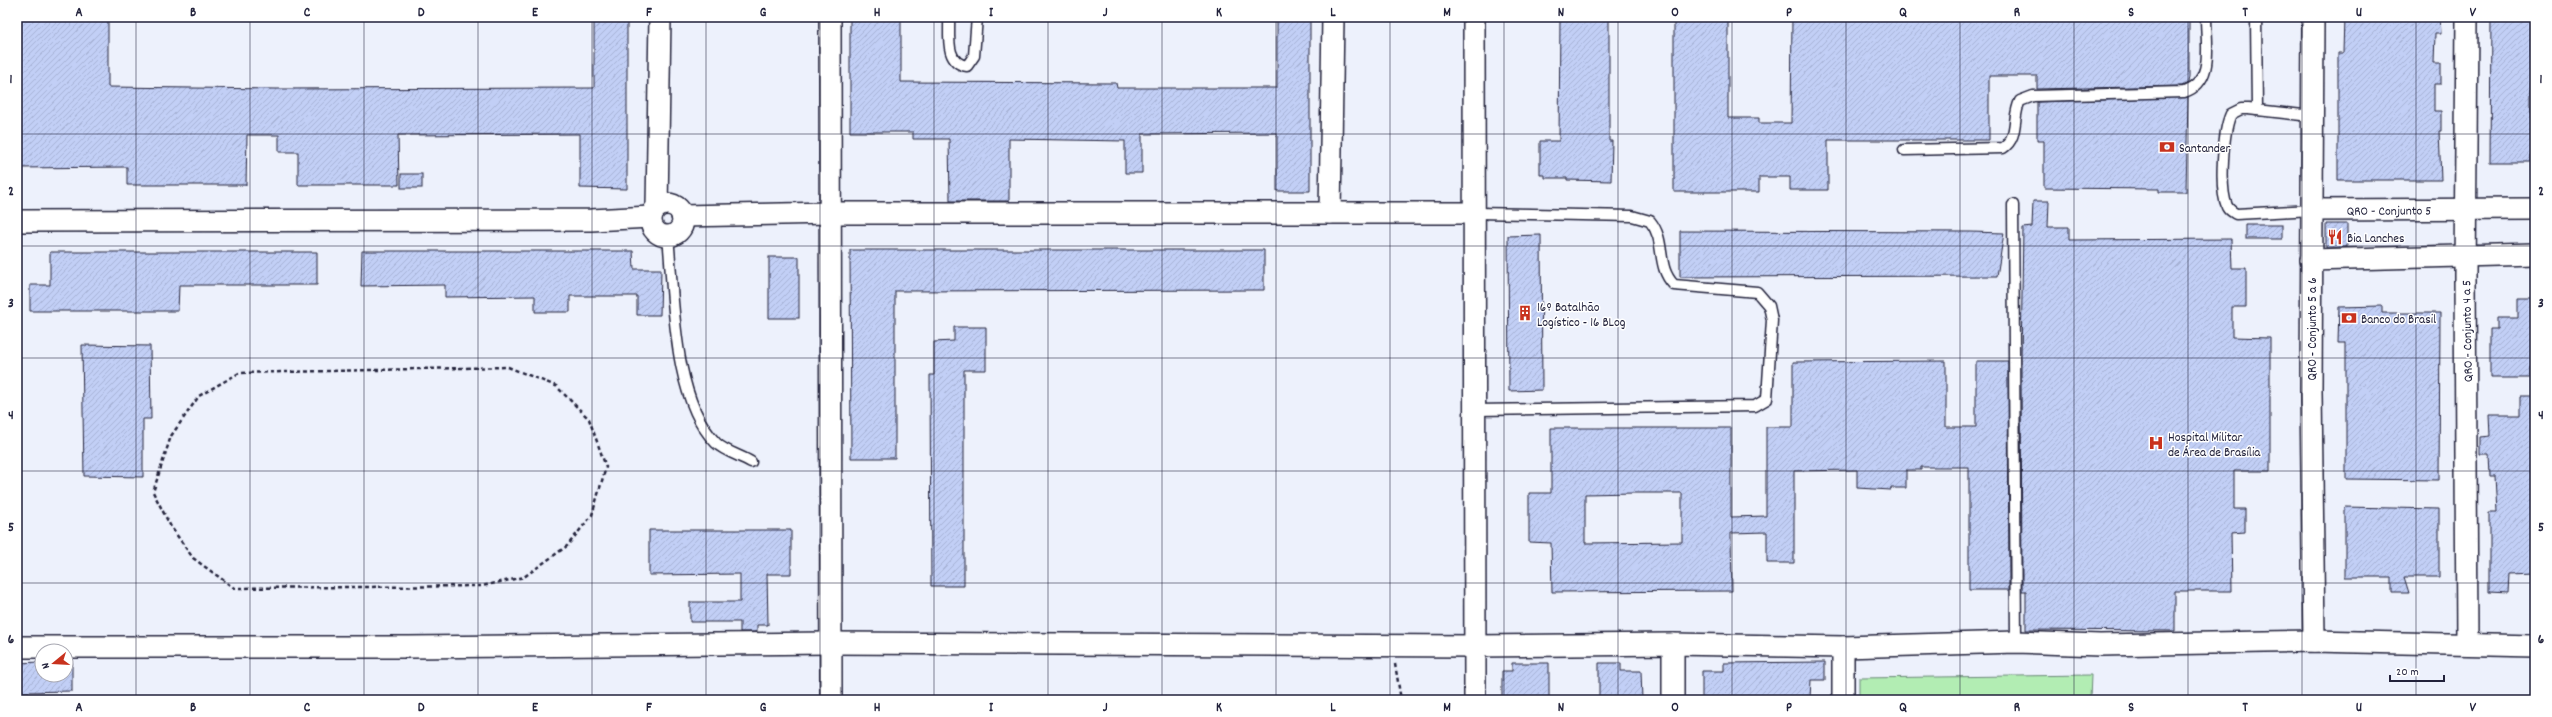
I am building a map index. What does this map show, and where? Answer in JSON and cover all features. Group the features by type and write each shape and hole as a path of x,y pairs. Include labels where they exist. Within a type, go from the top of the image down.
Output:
{"street":[{"path":"17,221 591,220 654,212 669,204 679,210 682,216 680,229 668,236 655,231 654,212 660,17"},
{"path":"830,17 831,700"},
{"path":"1330,213 1333,17"},
{"path":"1474,17 1475,700"},
{"name":"QRO - Conjunto 5 a 6","path":"2312,17 2311,260 2314,642"},
{"name":"QRO - Conjunto 4 a 5","path":"2467,17 2467,644"},
{"name":"QRO - Conjunto 5","path":"2312,210 2466,211 2535,209"},
{"path":"682,216 831,213 1475,213"},
{"path":"2311,260 2535,254"},
{"path":"17,647 409,647 830,643 1391,646 1673,644 1843,647 2016,642 2100,645 2314,642 2535,646"},
{"path":"1673,644 1673,700"},
{"path":"1843,647 1843,700"}],"lane":[{"path":"949,17 950,53 957,63 967,66 974,56 976,17"},
{"path":"1904,150 2003,148 2008,145 2013,135 2020,101 2032,96 2170,92 2195,88 2202,81 2206,69 2206,17"},
{"path":"2256,17 2257,110"},
{"path":"2312,116 2257,110 2236,111 2230,114 2226,126 2224,190 2229,210 2236,214 2312,210"},
{"path":"2013,205 2016,642"},
{"path":"1475,213 1632,216 1650,221 1660,237 1663,271 1674,285 1757,292 1768,306 1772,320 1767,399 1755,406 1475,410"},
{"path":"668,236 681,369 691,406 703,428 717,444 751,462"}],"path":[{"path":"508,367 556,386 589,419 606,467 592,515 567,546 524,577 482,586 234,588 193,558 171,527 153,492 171,436 195,402 200,396 239,373 508,367"},
{"path":"1391,646 1401,700"}],"green space":[{"path":"2091,675 2090,700 1859,700 1859,678"}],"building":[{"path":"17,17 108,17 108,87 276,89 594,88 594,17 627,17 627,189 580,188 580,134 398,135 399,185 298,185 298,152 279,152 279,135 247,135 246,185 127,185 127,167 17,168"},
{"path":"850,17 901,17 901,82 1116,83 1117,88 1277,88 1277,17 1310,17 1310,191 1277,191 1277,133 1142,134 1142,173 1125,173 1125,141 1009,139 1009,201 950,201 949,139 913,139 913,132 850,132"},
{"path":"1560,17 1609,17 1609,141 1612,141 1611,181 1567,180 1567,178 1545,178 1545,175 1540,175 1540,141 1559,141"},
{"path":"1674,17 1728,17 1728,118 1759,118 1759,123 1791,123 1792,17 2189,17 2189,76 2188,83 2182,86 2037,89 2037,76 1989,76 1989,140 1828,140 1828,190 1790,190 1790,177 1759,177 1759,192 1674,192"},
{"path":"2344,17 2440,17 2441,34 2435,34 2434,63 2441,63 2441,84 2434,84 2434,111 2441,111 2441,131 2439,131 2441,180 2338,180 2338,53 2343,53"},
{"path":"2491,17 2535,17 2535,34 2531,34 2531,64 2535,65 2535,83 2531,83 2531,131 2535,131 2535,154 2531,154 2531,162 2490,162"},
{"path":"2188,97 2186,192 2159,192 2159,189 2044,188 2044,141 2037,141 2037,102"},
{"path":"401,174 422,174 422,188 401,188"},
{"path":"2033,201 2049,201 2048,227 2069,227 2069,240 2231,239 2232,268 2246,268 2246,307 2232,307 2232,337 2270,338 2270,471 2234,471 2234,509 2245,509 2245,532 2231,533 2232,591 2175,591 2175,631 2026,630 2026,591 2022,591 2021,362 2023,228 2032,227"},
{"path":"2326,224 2347,224 2347,247 2326,248"},
{"path":"2246,225 2282,225 2282,239 2246,239"},
{"path":"1680,231 2004,233 1997,276 1680,277"},
{"name":"16º Batalhão Logístico - 16 BLog","path":"1541,235 1542,390 1509,391 1508,236"},
{"path":"850,250 1264,250 1264,290 895,291 895,458 851,458"},
{"path":"362,251 633,251 634,269 661,269 660,315 637,315 637,296 570,296 570,312 535,312 535,296 445,297 445,285 361,286"},
{"path":"50,252 317,252 317,285 179,285 178,311 30,311 30,285 50,285"},
{"path":"769,257 799,257 799,318 769,318"},
{"path":"2518,299 2535,299 2535,367 2530,367 2530,378 2490,378 2490,329 2497,329 2497,318 2518,318"},
{"path":"2382,306 2382,313 2440,313 2439,480 2346,479 2346,343 2338,343 2339,307"},
{"path":"954,327 986,327 986,370 964,370 964,586 931,586 930,375 934,375 934,342 954,341"},
{"path":"82,345 150,346 151,419 143,419 143,477 84,476"},
{"path":"1946,361 1946,427 1976,427 1976,361 2008,361 2009,590 1969,590 1969,467 1921,467 1921,470 1906,470 1906,488 1891,488 1891,490 1857,488 1857,470 1794,471 1794,563 1767,563 1767,532 1731,533 1732,591 1552,592 1551,543 1529,542 1529,493 1551,493 1551,428 1731,428 1731,517 1766,516 1766,427 1793,427 1793,362","holes":["1682,493 1682,542 1585,543 1585,494"]},
{"path":"2520,397 2535,397 2535,446 2531,446 2530,473 2535,473 2535,573 2509,574 2508,593 2489,592 2489,513 2497,513 2495,476 2490,476 2489,454 2480,454 2480,437 2490,436 2489,415 2520,415"},
{"path":"2345,507 2439,509 2439,577 2404,577 2409,593 2392,593 2392,577 2345,577"},
{"path":"649,530 791,530 791,574 767,574 768,625 757,625 757,632 740,632 740,622 690,622 690,602 740,602 740,574 649,575"},
{"path":"34,662 34,683 72,683 72,691 17,692 17,663"},
{"path":"1825,662 1825,680 1811,680 1810,698 1702,699 1702,671 1724,671 1724,663"},
{"path":"1512,663 1549,663 1549,700 1502,700 1502,671 1512,671"},
{"path":"1599,663 1621,663 1621,671 1641,671 1642,700 1599,700"}],"place":[{"name":"Santander","path":"2167,147"},
{"name":"Bia Lanches","path":"2335,237"},
{"name":"16º Batalhão Logístico - 16 BLog","path":"1525,313"},
{"name":"Banco do Brasil","path":"2349,318"},
{"name":"Hospital Militar de Área de Brasília","path":"2156,443"}]}
